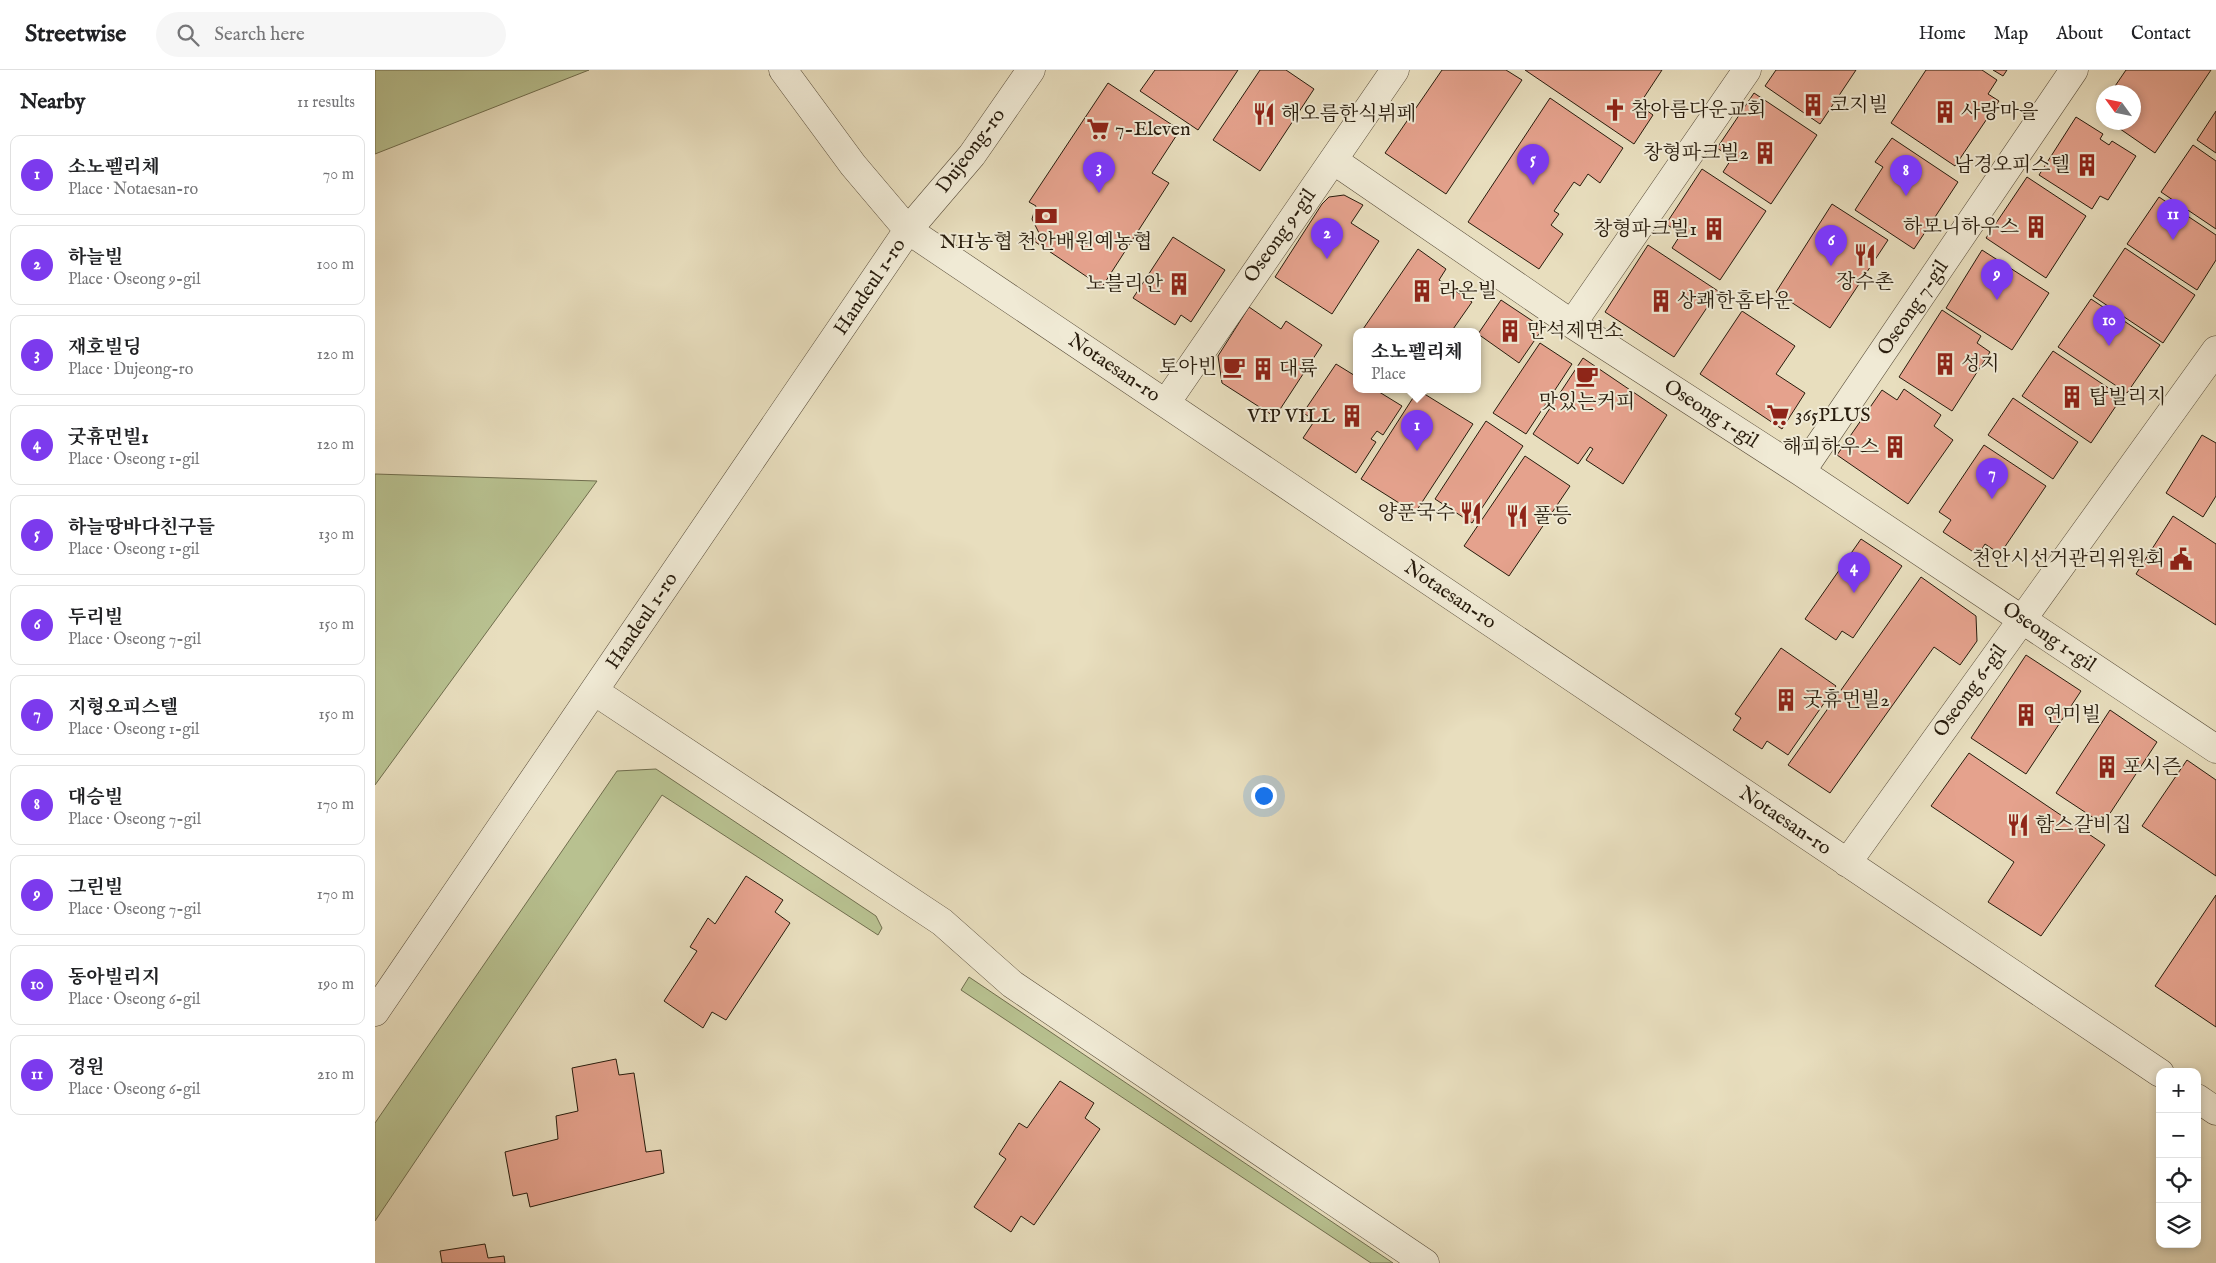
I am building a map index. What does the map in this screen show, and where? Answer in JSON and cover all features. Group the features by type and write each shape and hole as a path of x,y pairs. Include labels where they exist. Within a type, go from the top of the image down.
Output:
{"street":[{"name":"Notaesan-ro","path":"783,70 853,165 909,230 2156,1070"},
{"name":"Dujeong-ro","path":"909,230 972,155 1031,70"},
{"name":"Oseong 9-gil","path":"1166,403 1395,70"},
{"path":"1572,324 1747,70"},
{"name":"Oseong 7-gil","path":"1801,472 2074,70"},
{"name":"Oseong 1-gil","path":"1333,160 1572,324 1801,472 2216,749"},
{"name":"Handeul 1-ro","path":"375,1012 909,230"},
{"name":"Oseong 6-gil","path":"1847,863 2216,350"},
{"path":"594,691 942,922 1012,984 1425,1263"},
{"path":"2201,1101 2216,1111"}],"green space":[{"path":"375,70 589,70 375,154"},
{"path":"375,474 597,481 375,785"},
{"path":"656,769 876,916 882,928 878,935 662,795 375,1221 375,1123 617,771"},
{"path":"969,977 1393,1263 1371,1263 961,990"}],"building":[{"path":"1155,70 1238,70 1198,130 1140,91"},
{"name":"해오름한식뷔페","path":"1260,70 1286,70 1314,89 1260,171 1213,140"},
{"path":"1442,70 1506,70 1522,80 1446,194 1385,153"},
{"name":"참아름다운교회","path":"1525,70 1662,70 1639,105 1653,115 1634,144"},
{"name":"코지빌","path":"1776,70 1856,70 1820,124 1765,86"},
{"name":"사랑마을","path":"1926,70 1982,70 1997,80 1988,94 1999,101 1955,166 1891,123"},
{"path":"1993,70 2007,70 2003,76"},
{"path":"2126,70 2211,70 2155,153 2122,130 2141,130 2141,85 2116,85"},
{"path":"1108,83 1180,130 1152,173 1169,183 1102,287 1034,241 1039,233 1032,219 1036,206 1029,202"},
{"name":"창형파크빌2","path":"1754,93 1817,135 1771,204 1723,172 1732,158 1717,148"},
{"path":"1550,98 1623,148 1600,183 1588,174 1580,186 1574,182 1554,211 1559,214 1551,225 1563,234 1539,269 1468,222"},
{"path":"2216,111 2216,153 2197,140"},
{"name":"남경오피스텔","path":"2076,117 2103,134 2100,139 2109,145 2112,141 2136,156 2108,200 2100,196 2092,209 2039,175"},
{"path":"1892,138 1958,182 1914,249 1855,210 1883,167 1875,162"},
{"path":"2193,145 2216,161 2216,229 2161,192"},
{"name":"창형파크빌1","path":"1702,169 1766,211 1720,280 1672,248 1681,234 1666,224"},
{"name":"하모니하우스","path":"2027,177 2086,216 2046,278 1986,238"},
{"path":"1344,195 1363,205 1351,223 1379,241 1332,314 1275,277 1322,204 1329,197"},
{"path":"2159,197 2216,235 2216,260 2197,290 2127,244"},
{"path":"1832,204 1888,240 1830,328 1776,292"},
{"name":"노블리안","path":"1173,237 1225,270 1191,322 1181,315 1175,325 1133,298"},
{"name":"상쾌한홈타운","path":"1648,245 1718,291 1674,357 1605,312"},
{"path":"2125,248 2195,295 2163,343 2093,296"},
{"name":"라온빌","path":"1418,249 1446,269 1439,280 1472,302 1454,328 1364,328"},
{"path":"1982,250 2049,293 2012,350 1946,308"},
{"path":"2091,299 2160,345 2127,393 2058,347"},
{"name":"만석제면소","path":"1501,300 1543,328 1519,363 1481,336 1481,330"},
{"name":"대륙","path":"1249,307 1281,329 1286,321 1322,345 1275,417 1222,383 1218,356"},
{"name":"성지","path":"1942,310 1981,336 1977,343 1990,352 1952,411 1899,377"},
{"path":"1742,311 1795,346 1776,374 1805,393 1782,429 1700,374"},
{"path":"1540,343 1572,364 1526,434 1493,413"},
{"name":"탑빌리지","path":"2053,351 2122,397 2091,443 2022,396"},
{"path":"1583,358 1667,415 1623,484 1586,460 1593,449 1590,447 1578,464 1533,434"},
{"name":"VIP VILL","path":"1336,364 1353,375 1353,393 1381,393 1402,406 1383,435 1377,431 1371,439 1376,442 1356,473 1303,438 1315,420 1303,413"},
{"name":"해피하우스","path":"1904,389 1941,415 1934,426 1953,440 1908,504 1837,455 1882,390 1897,400"},
{"path":"1416,393 1423,393 1473,424 1415,513 1361,479"},
{"path":"2013,398 2078,442 2053,479 1988,435"},
{"path":"1486,421 1523,446 1472,523 1435,499"},
{"path":"2202,435 2216,443 2216,496 2203,517 2166,493"},
{"path":"1984,445 2046,486 2000,554 1985,544 1978,555 1943,532 1951,520 1939,512"},
{"name":"풀등","path":"1525,456 1570,486 1509,576 1464,546"},
{"name":"천안시선거관리위원회","path":"2173,516 2216,544 2216,625 2136,574"},
{"path":"1861,539 1902,566 1853,638 1842,631 1836,640 1805,619"},
{"path":"1921,577 1976,616 1977,641 1960,665 1934,647 1830,793 1788,765"},
{"name":"굿휴먼빌2","path":"1781,648 1836,686 1788,755 1767,741 1762,749 1733,730 1741,718 1735,714"},
{"name":"연미빌","path":"2026,655 2081,691 2026,774 1971,738"},
{"name":"포시즌","path":"2110,710 2157,742 2103,824 2056,793"},
{"name":"함스갈비집","path":"1969,753 2105,845 2041,936 1988,902 2014,862 1931,806"},
{"path":"2187,760 2216,780 2216,876 2142,826"},
{"path":"746,876 783,900 775,912 790,923 726,1020 712,1012 703,1028 664,1001 697,951 690,947 708,918 715,924"},
{"path":"2216,895 2216,1027 2155,986"},
{"path":"616,1059 619,1075 634,1073 646,1152 661,1150 664,1173 530,1207 527,1193 513,1196 505,1152 558,1139 556,1116 578,1111 572,1068"},
{"path":"1060,1081 1094,1103 1085,1118 1100,1129 1034,1225 1021,1216 1011,1232 974,1207 1006,1159 999,1154 1019,1123 1027,1128"},
{"path":"485,1244 488,1258 504,1256 505,1263 442,1263 440,1251"}],"place":[{"name":"코지빌","path":"1813,105"},
{"name":"참아름다운교회","path":"1615,110"},
{"name":"사랑마을","path":"1945,112"},
{"name":"해오름한식뷔페","path":"1264,114"},
{"name":"7-Eleven","path":"1098,129"},
{"name":"창형파크빌2","path":"1765,153"},
{"name":"남경오피스텔","path":"2087,165"},
{"name":"하늘땅바다친구들","path":"1533,185"},
{"name":"재호빌딩","path":"1099,193"},
{"name":"대승빌","path":"1906,196"},
{"name":"NH농협 천안배원예농협","path":"1046,216"},
{"name":"하모니하우스","path":"2036,227"},
{"name":"창형파크빌1","path":"1714,229"},
{"name":"경원","path":"2173,240"},
{"name":"장수촌","path":"1865,255"},
{"name":"하늘빌","path":"1327,259"},
{"name":"두리빌","path":"1831,266"},
{"name":"노블리안","path":"1179,284"},
{"name":"라온빌","path":"1422,291"},
{"name":"그린빌","path":"1997,300"},
{"name":"상쾌한홈타운","path":"1661,301"},
{"name":"만석제면소","path":"1510,331"},
{"name":"동아빌리지","path":"2109,346"},
{"name":"성지","path":"1945,364"},
{"name":"토아빈","path":"1234,367"},
{"name":"대륙","path":"1263,369"},
{"name":"맛있는커피","path":"1587,376"},
{"name":"탑빌리지","path":"2072,397"},
{"name":"365PLUS","path":"1778,415"},
{"name":"VIP VILL","path":"1352,416"},
{"name":"해피하우스","path":"1895,447"},
{"name":"소노펠리체","path":"1417,451"},
{"name":"지형오피스텔","path":"1992,499"},
{"name":"양푼국수","path":"1471,513"},
{"name":"풀등","path":"1517,516"},
{"name":"천안시선거관리위원회","path":"2181,559"},
{"name":"굿휴먼빌1","path":"1854,593"},
{"name":"굿휴먼빌2","path":"1786,700"},
{"name":"연미빌","path":"2026,715"},
{"name":"포시즌","path":"2107,767"},
{"name":"함스갈비집","path":"2018,825"}]}
